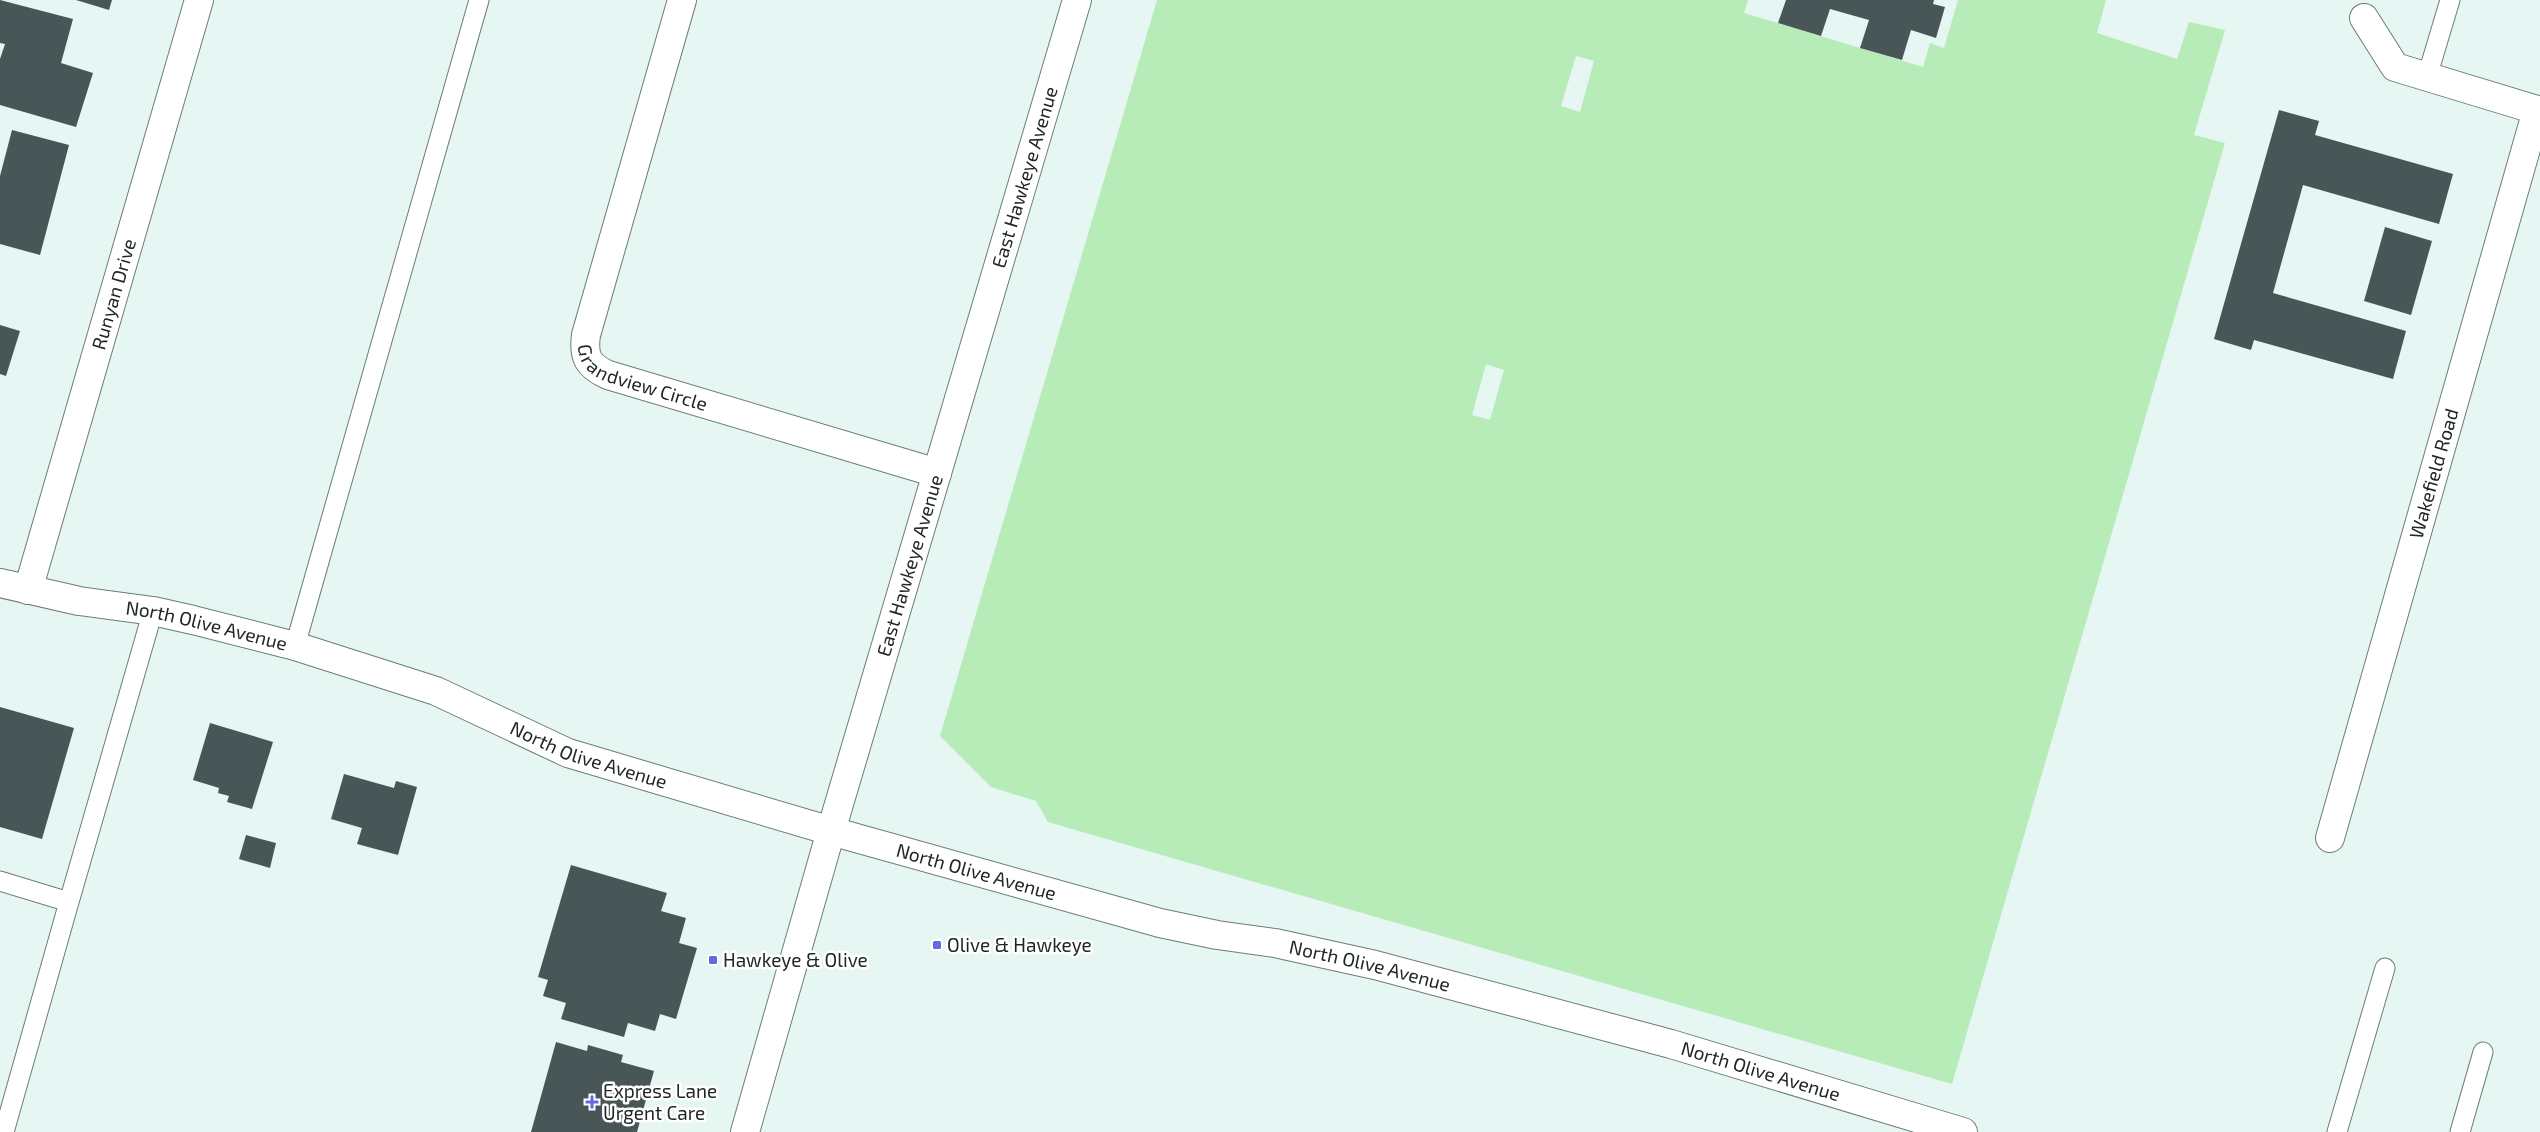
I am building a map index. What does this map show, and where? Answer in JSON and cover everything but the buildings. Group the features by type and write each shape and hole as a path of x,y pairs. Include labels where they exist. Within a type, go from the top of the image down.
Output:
{"street":[{"name":"Runyan Drive","path":"28,590 199,0"},
{"name":"Grandview Circle","path":"682,0 586,335 584,348 586,360 595,370 608,375 937,473"},
{"name":"East Hawkeye Avenue","path":"745,1132 831,831 1077,0"},
{"path":"2364,18 2396,67 2539,110"},
{"name":"Wakefield Road","path":"2330,838 2539,110"},
{"name":"North Olive Avenue","path":"0,584 103,605 152,611 295,646 436,691 568,753 831,831 1160,924 1217,935 1276,943 1375,965 1671,1044 1963,1132"}],"lane":[{"path":"295,646 479,0"},
{"path":"2427,77 2450,0"},
{"path":"4,1132 152,611"},
{"path":"0,882 69,902"},
{"path":"2337,1132 2385,968"},
{"path":"2460,1132 2483,1052"}],"green space":[{"path":"1157,0 1748,0 1744,13 1923,67 1930,43 1944,48 1958,0 2106,0 2097,33 2177,59 2189,22 2225,30 2194,135 2225,143 1952,1084 1048,822 1036,801 991,787 940,736","holes":["1576,56 1594,61 1580,112 1561,106","1486,364 1504,370 1490,420 1472,415"]}],"place":[{"name":"Olive & Hawkeye","path":"937,945"},
{"name":"Hawkeye & Olive","path":"713,960"},
{"name":"Express Lane Urgent Care","path":"592,1102"}]}
